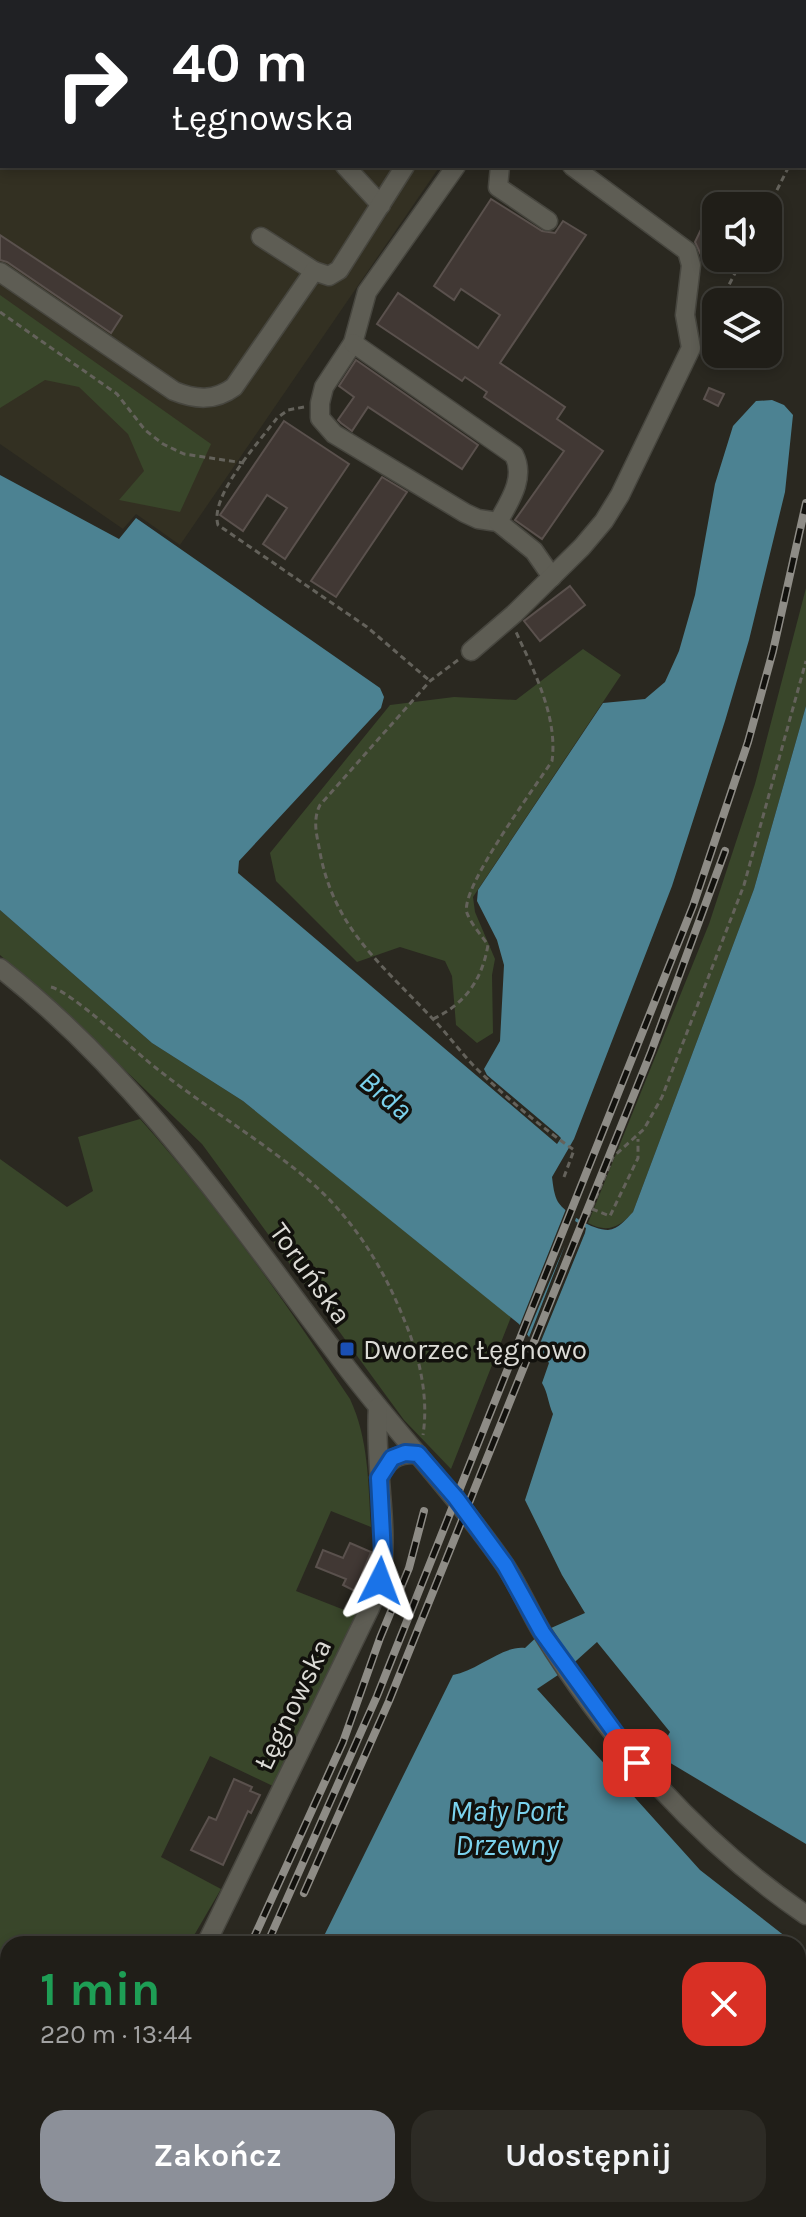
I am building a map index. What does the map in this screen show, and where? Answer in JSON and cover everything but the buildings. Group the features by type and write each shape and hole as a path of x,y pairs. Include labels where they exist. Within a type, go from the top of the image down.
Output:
{"street":[{"path":"347,168 381,205"},
{"path":"261,237 314,271 329,276 339,270 404,168"},
{"path":"455,168 384,267 363,302 353,343 329,376 320,403 320,418 334,434 465,513 498,522 534,551 552,577"},
{"path":"500,168 498,187 548,221"},
{"path":"471,651 552,577 604,521 620,495 691,348 685,315 691,265 687,251 575,168"},
{"path":"0,272 165,386 183,395 205,399 226,393 234,387 314,271"},
{"path":"353,343 514,455 519,469 517,482 498,522"},
{"name":"Toruńska","path":"0,968 91,1050 162,1124 378,1407 456,1498 505,1565 542,1632 567,1669 637,1763 696,1826 746,1870 806,1915"},
{"name":"Łęgnowska","path":"210,1936 370,1608 380,1581 383,1554 378,1407"},
{"path":"379,1478 392,1458 405,1453 418,1454"}],"path":[{"path":"776,192 788,168"},
{"path":"0,312 117,394 131,414 154,437 184,454 244,463"},
{"path":"320,403 288,410 277,418 219,502 215,518 218,525 367,627 430,681"},
{"path":"433,1019 455,1009 485,966 488,945 467,912 467,897 483,865 552,761 555,741 546,707 510,617"},
{"path":"471,651 430,681 320,805 315,819 323,872 344,917 369,955 433,1019 478,1070 549,1133 574,1150 564,1177"},
{"path":"588,1217 613,1157 638,1137 662,1097 744,885 806,661"},
{"path":"42,985 57,988 186,1092 288,1164 314,1185 350,1224 393,1292 410,1333 426,1408 418,1454"},
{"path":"592,1209 610,1216 638,1158 638,1137"}],"shaded area":[{"path":"0,168 439,168 180,545 136,514 123,529 0,444"}],"green space":[{"path":"0,295 211,444 180,512 119,500 144,471 128,434 79,387 45,380 0,408"},
{"path":"806,588 806,706 754,889 633,1212 623,1222 601,1228 588,1223 709,924 755,784"},
{"path":"583,649 621,675 473,897 475,912 495,959 492,975 493,1033 477,1043 456,1025 452,976 445,961 400,947 357,962 276,881 270,853 390,705 454,697 516,700"},
{"path":"0,910 152,1043 243,1101 511,1317 451,1469 404,1420 202,1144 54,1002 0,955"},
{"path":"140,1119 197,1186 301,1327 350,1399 364,1446 371,1527 331,1511 296,1591 357,1615 275,1787 210,1756 161,1857 221,1889 194,1936 0,1936 0,1159 67,1207 93,1191 78,1137"}],"water":[{"path":"772,400 784,405 793,415 785,492 749,640 672,886 574,1139 552,1177 558,1202 588,1224 612,1229 633,1212 754,889 806,706 806,1844 657,1755 670,1732 597,1642 567,1669 537,1689 700,1870 785,1936 324,1936 453,1675 508,1650 525,1648 542,1632 585,1613 562,1575 525,1500 553,1414 542,1383 549,1363 519,1324 243,1101 152,1043 0,910 0,475 119,539 136,518 380,688 384,697 381,708 239,861 238,873 557,1144 561,1138 487,1075 484,1069 500,1041 504,965 497,940 477,901 478,890 603,703 645,699 665,682 679,651 695,595 715,484 733,426 756,401"}],"pier":[{"path":"566,1209 577,1215 575,1221 586,1228 585,1233 537,1351 528,1340 565,1245 526,1337 519,1327"}],"railway":[{"path":"271,1936 377,1696 693,906 748,742 773,651 806,503"},
{"path":"304,1893 389,1701 651,1052 725,851"},
{"path":"255,1936 343,1742 409,1568 424,1511"}],"place":[{"name":"Dworzec Łęgnowo","path":"347,1349"}],"route":[{"path":"380,1581 383,1554 379,1478 392,1458 405,1453 418,1454 456,1498 505,1565 542,1632 637,1763"}],"water label":[{"name":"Brda","path":"386,1095"},
{"name":"Mały Port Drzewny","path":"507,1828"}]}
